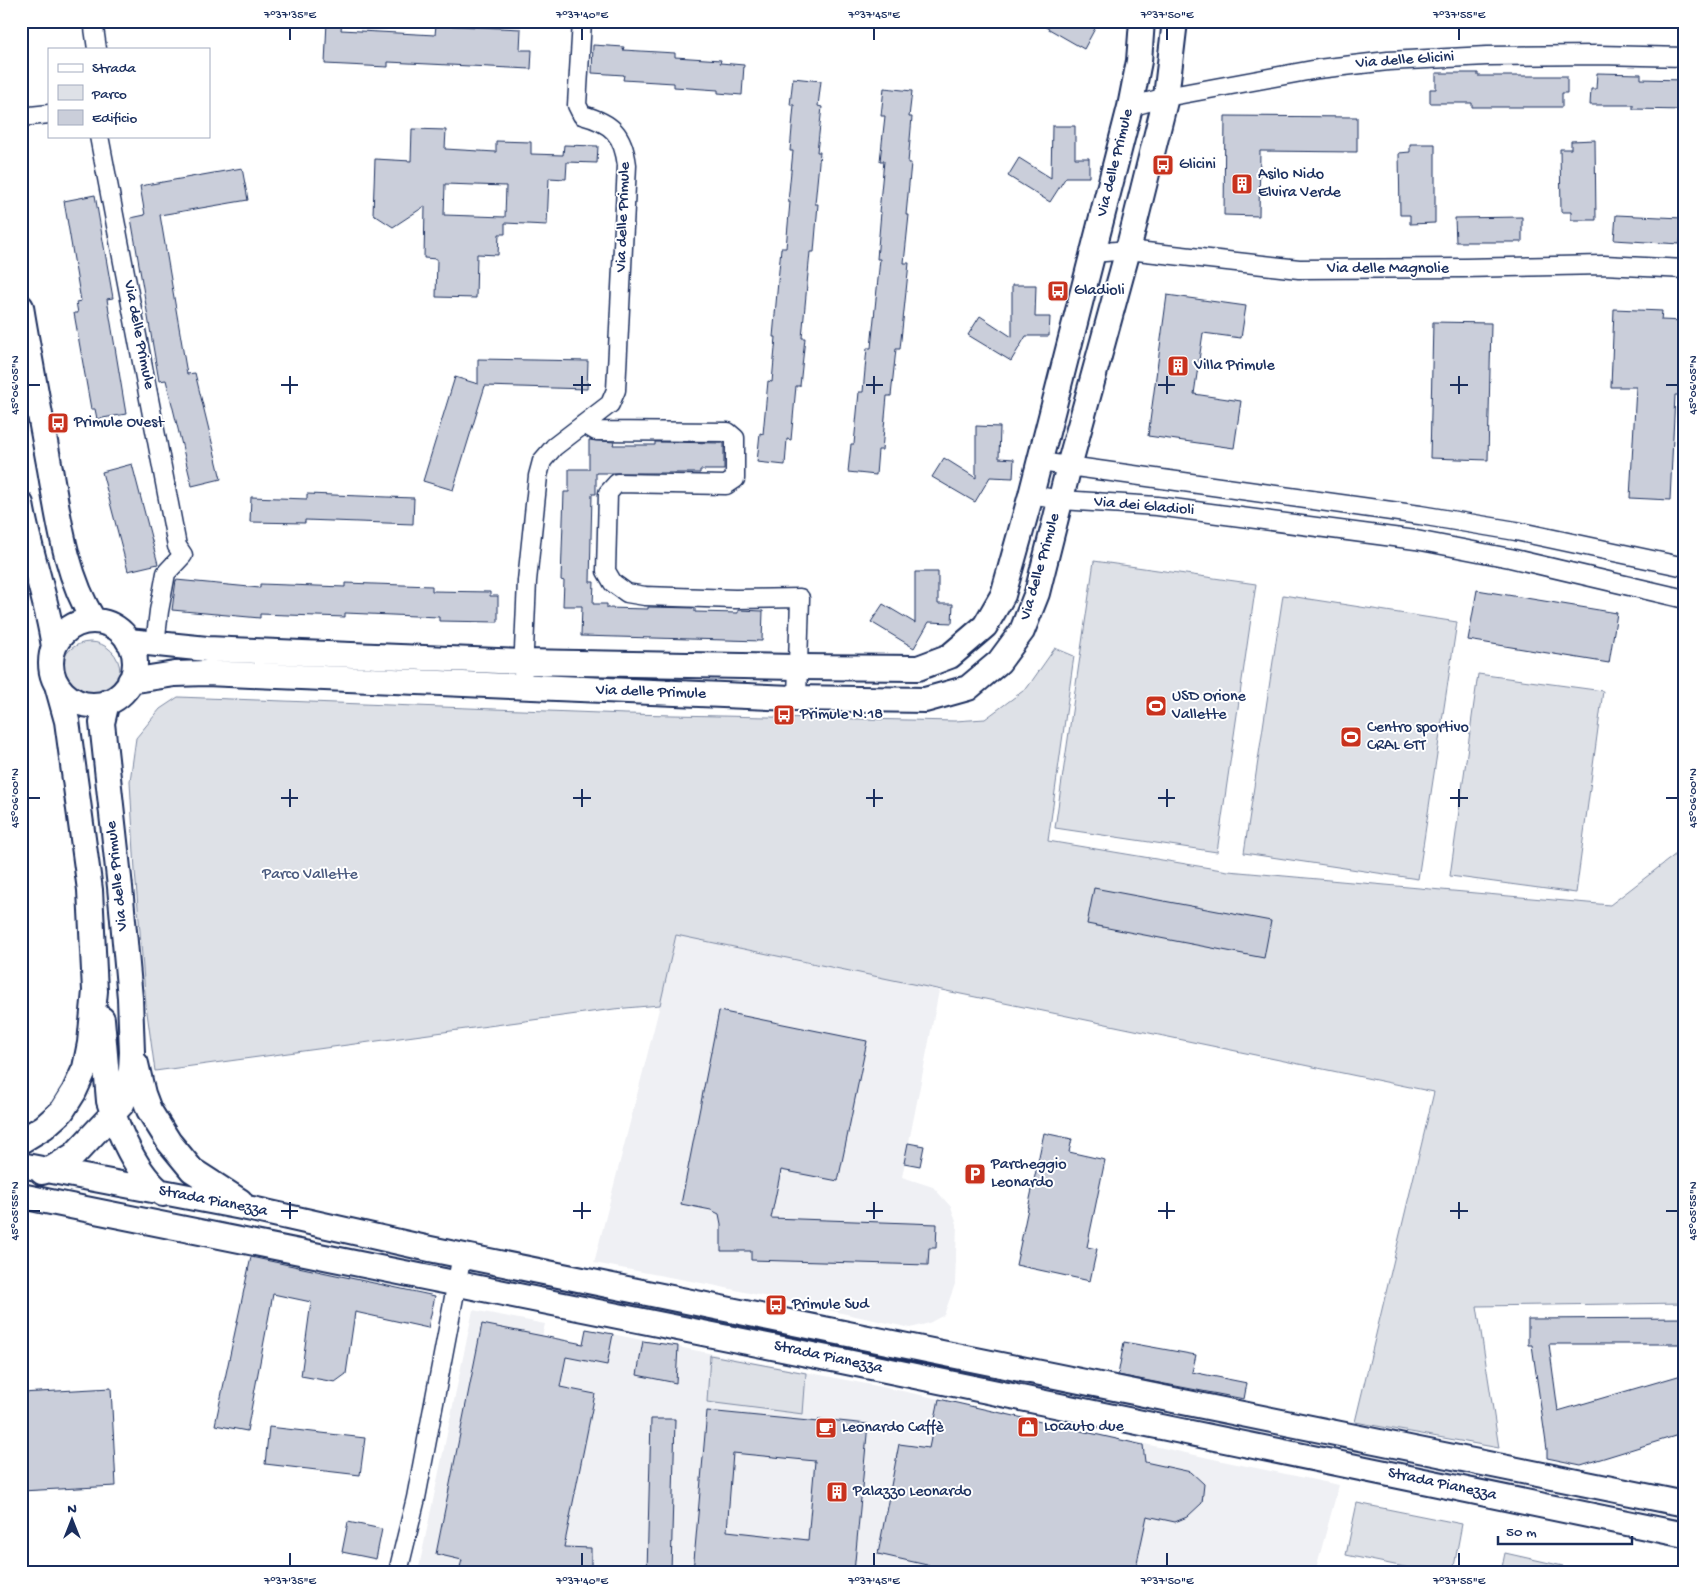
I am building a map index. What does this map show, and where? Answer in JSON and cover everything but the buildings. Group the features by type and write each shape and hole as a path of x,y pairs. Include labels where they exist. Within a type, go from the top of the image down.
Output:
{"main road":[{"name":"Via delle Primule","path":"128,641 207,649 523,662 797,667 918,668 950,656 985,626 1003,595 1040,462 1130,107 1139,62 1142,21"},
{"name":"Via delle Primule","path":"130,681 175,674 206,673 524,688 797,698 925,700 968,688 999,662 1022,631 1037,593 1069,466 1128,250 1166,97 1175,21"},
{"path":"21,307 62,535 76,586 94,621"},
{"path":"21,504 46,600 54,647"},
{"path":"94,621 114,627 128,641 135,664 125,690 115,699 103,704 90,705 76,702 65,695 56,685 50,660 54,647 61,635 73,626 94,621"},
{"name":"Via delle Primule","path":"56,685 68,721 90,890 96,991 104,1025 109,1101 113,1113 138,1168 161,1192 212,1222 271,1245"},
{"name":"Via delle Primule","path":"21,1177 48,1170 74,1155 122,1104 128,1088 132,1052 120,887 102,723 108,702"},
{"name":"Via delle Primule","path":"21,1141 44,1127 62,1111 74,1092 85,1068 96,991"},
{"name":"Via delle Primule","path":"132,1052 149,1110 169,1142 192,1170 252,1208"},
{"name":"Strada Pianezza","path":"21,1165 252,1208 462,1255 1685,1504"},
{"name":"Strada Pianezza","path":"21,1196 271,1245 1685,1535"}],"street":[{"path":"93,21 97,48"},
{"name":"Via delle Primule","path":"524,688 523,662 527,581 538,476 542,461 554,447 610,404 616,390 628,166 625,149 616,132 596,119 582,115 576,105 582,21"},
{"name":"Via delle Glicini","path":"1130,107 1166,97 1318,69 1388,61 1487,56 1599,55 1685,57"},
{"path":"21,117 48,114"},
{"name":"Via delle Primule","path":"100,138 177,546 183,555 166,574 159,611 156,644"},
{"name":"Via delle Magnolie","path":"1093,253 1128,250 1299,269 1604,265 1685,269"},
{"path":"584,424 596,430 728,432 736,438 735,479 726,485 616,484 608,493 606,571 613,583 627,593 645,596 735,599 800,598 797,698"},
{"name":"Via dei Gladioli","path":"1040,462 1420,515 1516,531 1685,567"},
{"path":"1257,518 1262,492"},
{"name":"Via dei Gladioli","path":"1031,495 1061,500 1157,506 1416,540 1510,558 1685,599"},
{"path":"1416,540 1420,515"},
{"path":"1578,574 1585,546"},
{"path":"398,1572 416,1498 462,1255"},
{"path":"1199,1435 1203,1406"}],"shaded area":[{"path":"676,935 917,984 939,991 902,1177 933,1187 951,1207 957,1224 955,1284 944,1315 929,1323 911,1328 712,1285 594,1263"},
{"path":"473,1310 545,1324 542,1336 583,1344 586,1329 907,1392 1339,1485 1315,1572 418,1572"}],"green space":[{"name":"USD Orione Vallette","path":"1094,561 1256,584 1217,852 1055,828"},
{"name":"Centro sportivo CRAL GTT","path":"1283,595 1457,622 1418,879 1244,853"},
{"path":"84,642 96,642 112,650 118,660 120,672 118,684 112,694 96,702 84,702 68,694 60,678 60,666 68,650"},
{"name":"Parco Vallette","path":"1055,648 1074,656 1048,841 1228,871 1610,905 1685,847 1685,1303 1477,1306 1499,1448 1355,1422 1434,1092 676,935 660,1005 614,1009 155,1071 146,1005 130,781 136,738 160,709 178,697 626,714 955,721 985,719 1027,688"},
{"path":"1478,674 1603,691 1576,893 1450,876"},
{"path":"710,1355 806,1373 803,1414 707,1402"},
{"path":"1357,1503 1462,1524 1453,1572 1429,1572 1346,1555"},
{"path":"1505,1553 1563,1566 1561,1572 1501,1572"}],"place":[{"name":"Glicini","path":"1163,165"},
{"name":"Asilo Nido Elvira Verde","path":"1242,184"},
{"name":"Gladioli","path":"1058,291"},
{"name":"Villa Primule","path":"1178,366"},
{"name":"Primule Ovest","path":"58,423"},
{"name":"USD Orione Vallette","path":"1156,706"},
{"name":"Primule N.18","path":"784,715"},
{"name":"Centro sportivo CRAL GTT","path":"1351,737"},
{"name":"Parcheggio Leonardo","path":"975,1174"},
{"name":"Primule Sud","path":"776,1305"},
{"name":"Locauto due","path":"1028,1427"},
{"name":"Leonardo Caffè","path":"826,1428"},
{"name":"Palazzo Leonardo","path":"837,1492"}]}
